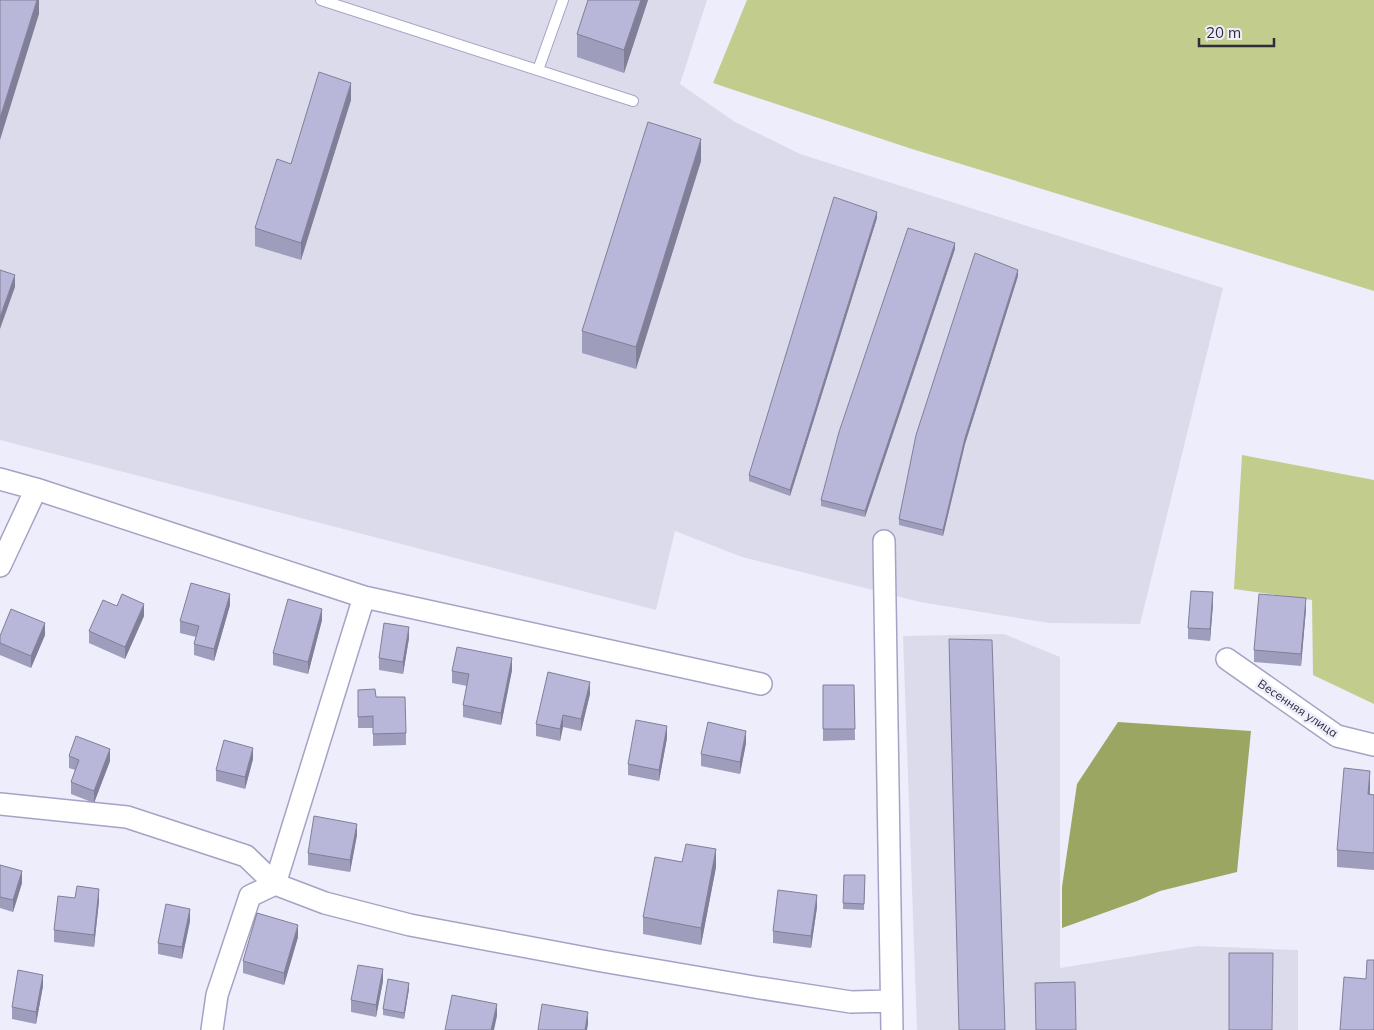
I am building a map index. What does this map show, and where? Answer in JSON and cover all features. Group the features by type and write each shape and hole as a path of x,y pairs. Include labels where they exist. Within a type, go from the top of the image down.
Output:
{"street":[{"path":"0,479 36,489 364,597 761,684"},
{"path":"0,566 36,489"},
{"path":"884,541 892,1030"},
{"path":"212,1030 217,995 250,896 275,884 364,597"},
{"name":"Весенняя улица","path":"1227,659 1337,736 1374,744"},
{"path":"0,804 127,816 246,856 275,884 325,903 410,925 754,987 851,1002 891,1002"}],"lane":[{"path":"321,0 633,101"},
{"path":"538,70 563,0"}],"shaded area":[{"path":"0,0 707,0 680,84 735,122 800,154 1223,288 1140,624 1049,623 920,602 742,557 675,531 656,610 0,440"},
{"path":"747,0 1374,0 1374,291 912,149 713,83"},
{"path":"1242,455 1374,480 1374,704 1313,675 1312,600 1234,589"},
{"path":"1004,634 1060,657 1060,968 1197,946 1298,950 1298,1030 917,1030 903,636"},
{"path":"1118,722 1251,731 1237,872 1160,891 1062,928 1062,887 1077,784"}],"building":[{"path":"0,0 37,0 0,118"},
{"path":"588,0 641,0 624,50 577,34"},
{"path":"319,72 351,83 301,243 255,228 277,159 291,164"},
{"path":"648,122 701,139 636,347 582,331"},
{"path":"834,197 877,212 790,490 749,475"},
{"path":"908,228 955,243 865,511 821,500 839,432"},
{"path":"975,253 1018,270 965,438 943,530 899,519 916,435"},
{"path":"0,270 15,275 0,317"},
{"path":"191,583 230,594 214,649 194,644 199,626 180,621"},
{"path":"1191,591 1213,592 1210,629 1188,628"},
{"path":"122,594 144,604 125,647 89,631 103,600 117,606"},
{"path":"1259,594 1306,598 1301,654 1254,650"},
{"path":"288,599 322,609 308,662 273,653"},
{"path":"11,609 45,623 31,656 0,643 0,636"},
{"path":"384,623 409,627 403,662 379,658"},
{"path":"949,639 992,640 1005,1030 959,1030"},
{"path":"457,647 512,658 501,713 463,705 469,674 452,671"},
{"path":"548,672 590,682 581,719 563,715 560,729 536,724"},
{"path":"823,685 854,685 855,729 823,729"},
{"path":"375,689 376,697 405,697 406,733 373,734 373,716 358,717 358,690"},
{"path":"636,720 667,726 659,770 628,764"},
{"path":"708,722 746,731 740,762 701,754"},
{"path":"76,736 110,749 94,791 71,782 79,760 69,756"},
{"path":"224,740 253,748 245,777 216,770"},
{"path":"1344,768 1370,771 1368,794 1374,795 1374,853 1337,850"},
{"path":"314,816 357,824 350,860 308,853"},
{"path":"686,844 716,849 701,928 643,917 655,857 682,862"},
{"path":"0,865 22,871 13,900 0,897"},
{"path":"844,875 865,875 864,904 843,903"},
{"path":"77,886 99,889 94,935 54,930 58,896 75,898"},
{"path":"778,890 817,895 811,936 773,931"},
{"path":"166,904 190,909 182,947 158,943"},
{"path":"257,913 298,925 284,973 243,961"},
{"path":"1229,953 1273,953 1272,1030 1229,1030"},
{"path":"1367,960 1374,960 1374,1030 1340,1030 1344,977 1366,979"},
{"path":"358,965 383,969 376,1005 351,1000"},
{"path":"18,970 43,975 36,1012 12,1007"},
{"path":"388,979 409,983 404,1013 383,1009"},
{"path":"1075,982 1076,1030 1036,1030 1035,983"},
{"path":"452,995 497,1004 491,1030 445,1030"},
{"path":"542,1004 588,1012 585,1030 538,1030"}]}
